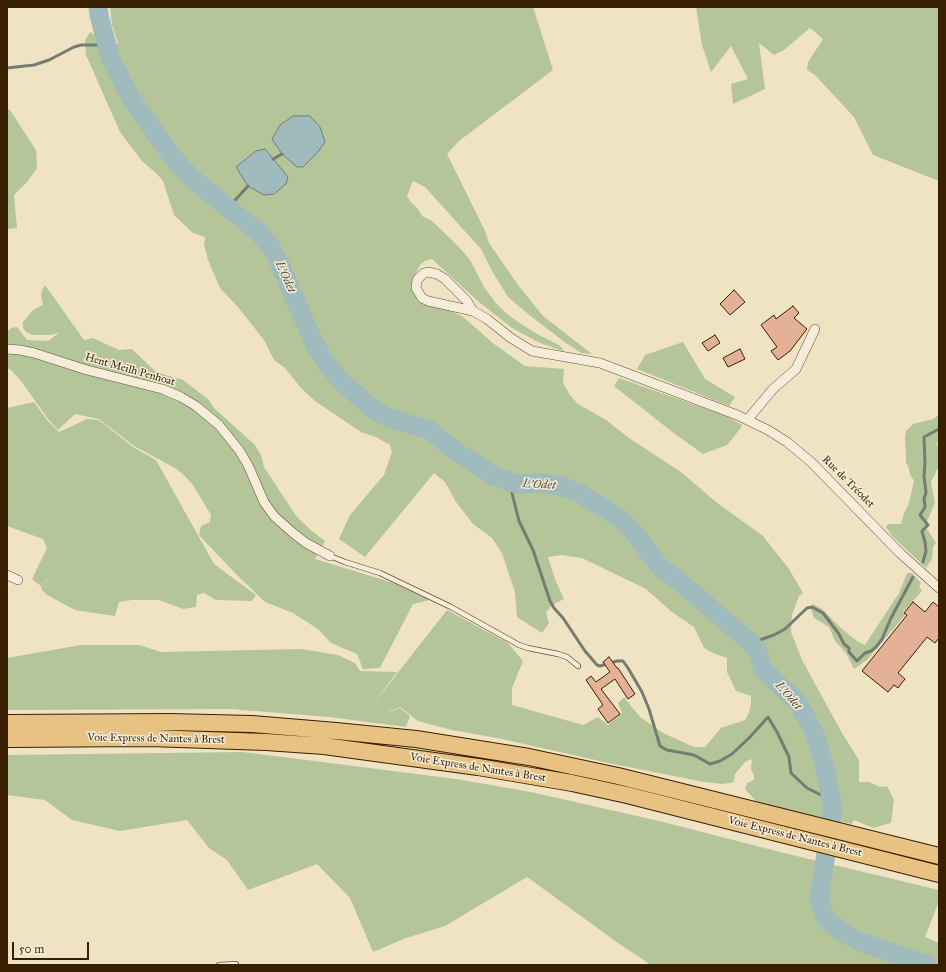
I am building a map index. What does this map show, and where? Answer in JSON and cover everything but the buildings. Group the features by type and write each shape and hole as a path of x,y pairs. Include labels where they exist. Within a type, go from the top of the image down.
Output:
{"highway":[{"name":"Voie Express de Nantes à Brest","path":"7,723 170,722 252,724 416,739 529,757 618,776 939,856"},
{"name":"Voie Express de Nantes à Brest","path":"7,739 210,739 324,746 478,767 626,795 939,874"}],"street":[{"path":"428,272 437,274 467,301 472,311 428,301 422,298 416,288 418,280 424,273 428,272"},
{"name":"Rue de Tréodet","path":"472,311 486,319 522,346 532,351 600,363 748,419 768,430 811,462 902,554 939,588"},
{"path":"748,419 773,389 796,369 815,329"},
{"name":"Hent Meilh Penhoat","path":"7,349 34,353 87,370 162,389 196,406 219,424 239,450 248,465 263,499 274,516 293,533 330,556"},
{"path":"7,575 18,580"}],"lane":[{"name":"Hent Meilh Penhoat","path":"330,556 380,573 451,607 520,645 567,657 578,666"},
{"path":"219,965 236,964"}],"green space":[{"path":"110,7 533,7 553,70 459,141 447,154 485,231 489,243 518,285 543,316 592,354 581,353 563,341 508,297 481,249 425,187 413,181 407,196 410,201 418,209 422,216 432,221 470,260 484,287 495,302 518,322 559,345 563,351 540,343 512,328 479,302 432,259 425,261 420,265 413,279 419,298 430,306 445,309 462,316 494,344 525,366 564,369 563,383 570,395 578,404 606,420 629,438 681,472 716,502 763,536 789,569 803,593 799,596 792,615 791,632 802,660 842,733 859,760 859,782 869,782 880,787 887,786 894,800 891,823 873,828 854,820 852,824 773,807 756,801 745,789 747,783 754,780 754,775 751,769 752,759 745,762 735,774 734,782 723,784 704,782 613,764 502,739 452,730 418,721 400,707 383,714 400,708 410,716 406,727 329,717 230,709 7,710 7,658 81,645 139,645 161,652 301,649 338,655 355,663 360,671 397,672 371,707 447,610 508,643 523,661 512,688 512,705 583,725 598,717 608,725 622,713 618,703 624,697 640,717 663,733 694,747 705,747 721,728 745,720 749,713 751,704 751,696 736,691 727,672 727,658 704,648 694,627 672,612 646,589 582,558 561,555 548,557 555,579 564,599 554,604 546,612 549,623 542,633 517,617 515,592 502,553 492,538 473,524 456,502 445,482 434,473 365,557 339,539 350,515 384,475 392,452 390,445 376,437 361,432 315,401 301,388 285,368 274,360 264,340 238,307 220,288 208,260 204,244 205,237 193,233 174,215 163,181 142,161 120,132 86,55 85,40 90,32 113,47 118,43 112,25","holes":["265,150 288,177 236,168 256,151"]},
{"path":"696,7 939,7 939,181 873,155 854,117 815,75 807,70 808,62 823,39 810,28 784,50 774,55 759,43 765,89 733,104 731,84 748,79 731,46 711,72 702,45"},
{"path":"7,109 10,110 36,150 37,168 27,182 14,195 17,228 7,229"},
{"path":"45,285 84,340 93,338 119,350 132,349 156,372 183,380 209,400 214,408 255,445 261,455 264,467 297,517 325,541 315,559 397,584 430,600 413,604 380,668 363,669 357,654 331,643 318,629 293,613 265,602 234,572 199,535 201,526 210,522 211,515 193,485 175,468 134,446 99,419 75,414 58,430 48,419 21,381 11,370 7,368 7,332 11,328 17,327 27,340 48,341 59,333 50,335 33,335 26,332 23,328 23,322 33,310 43,305 41,296"},
{"path":"683,342 705,379 735,397 729,406 637,369 645,355"},
{"path":"619,378 726,416 742,425 727,445 703,454 614,386"},
{"path":"34,402 47,420 59,432 87,419 99,420 133,447 156,460 214,564 256,595 252,601 216,600 204,593 197,595 196,607 183,609 159,600 132,600 119,602 115,616 75,610 47,595 42,590 41,586 32,579 47,548 43,539 7,526 7,408"},
{"path":"939,415 939,442 936,443 939,447 939,466 931,482 935,503 925,526 936,543 933,547 932,559 926,568 892,536 886,527 888,524 901,524 908,506 914,481 906,463 906,431 913,424 933,419"},
{"path":"907,573 912,573 921,583 919,587 922,591 903,612 905,615 867,660 854,669 846,653 835,641 829,627 814,618 811,609 813,604 822,609 842,629 857,641 865,645 899,593"},
{"path":"243,752 456,779 531,792 659,821 939,890 939,901 925,937 939,943 939,965 651,965 527,877 445,926 406,938 373,952 350,898 317,864 248,890 227,860 209,848 187,820 120,831 72,820 45,800 7,795 7,755"}],"water":[{"path":"293,116 310,116 320,127 325,142 317,153 303,167 297,167 282,154 272,139 280,125"},
{"path":"265,149 288,177 286,184 274,194 264,195 248,186 236,167 256,151"}],"waterway":[{"name":"L'Odet","path":"98,7 110,57 132,100 174,159 195,181 257,231 269,244 279,262 314,343 326,363 342,382 374,410 389,418 429,430 460,454 494,476 517,484 542,483 561,486 579,493 612,513 634,532 660,567 679,581 751,643 758,652 763,669 799,704 815,734 825,769 833,808 819,899 823,913 830,923 858,941 927,965"},
{"path":"7,68 34,65 49,60 81,45 106,45"},
{"path":"273,159 282,154"},
{"path":"228,208 248,186"},
{"path":"923,562 926,551 922,531 928,525 920,515 925,507 924,498 926,493 924,476 924,437 939,429"},
{"path":"509,481 519,521 533,550 550,601 585,651 597,665 600,666 617,661 623,661 642,692 649,709 660,746 667,750 694,755 710,764 720,761 732,754 768,717 789,757 791,773 807,788 831,800"},
{"path":"751,643 774,635 785,629 807,608 812,607 823,613 839,634 844,644 849,648 849,652 857,661 865,653 876,647 882,639 891,618 913,577"}]}
